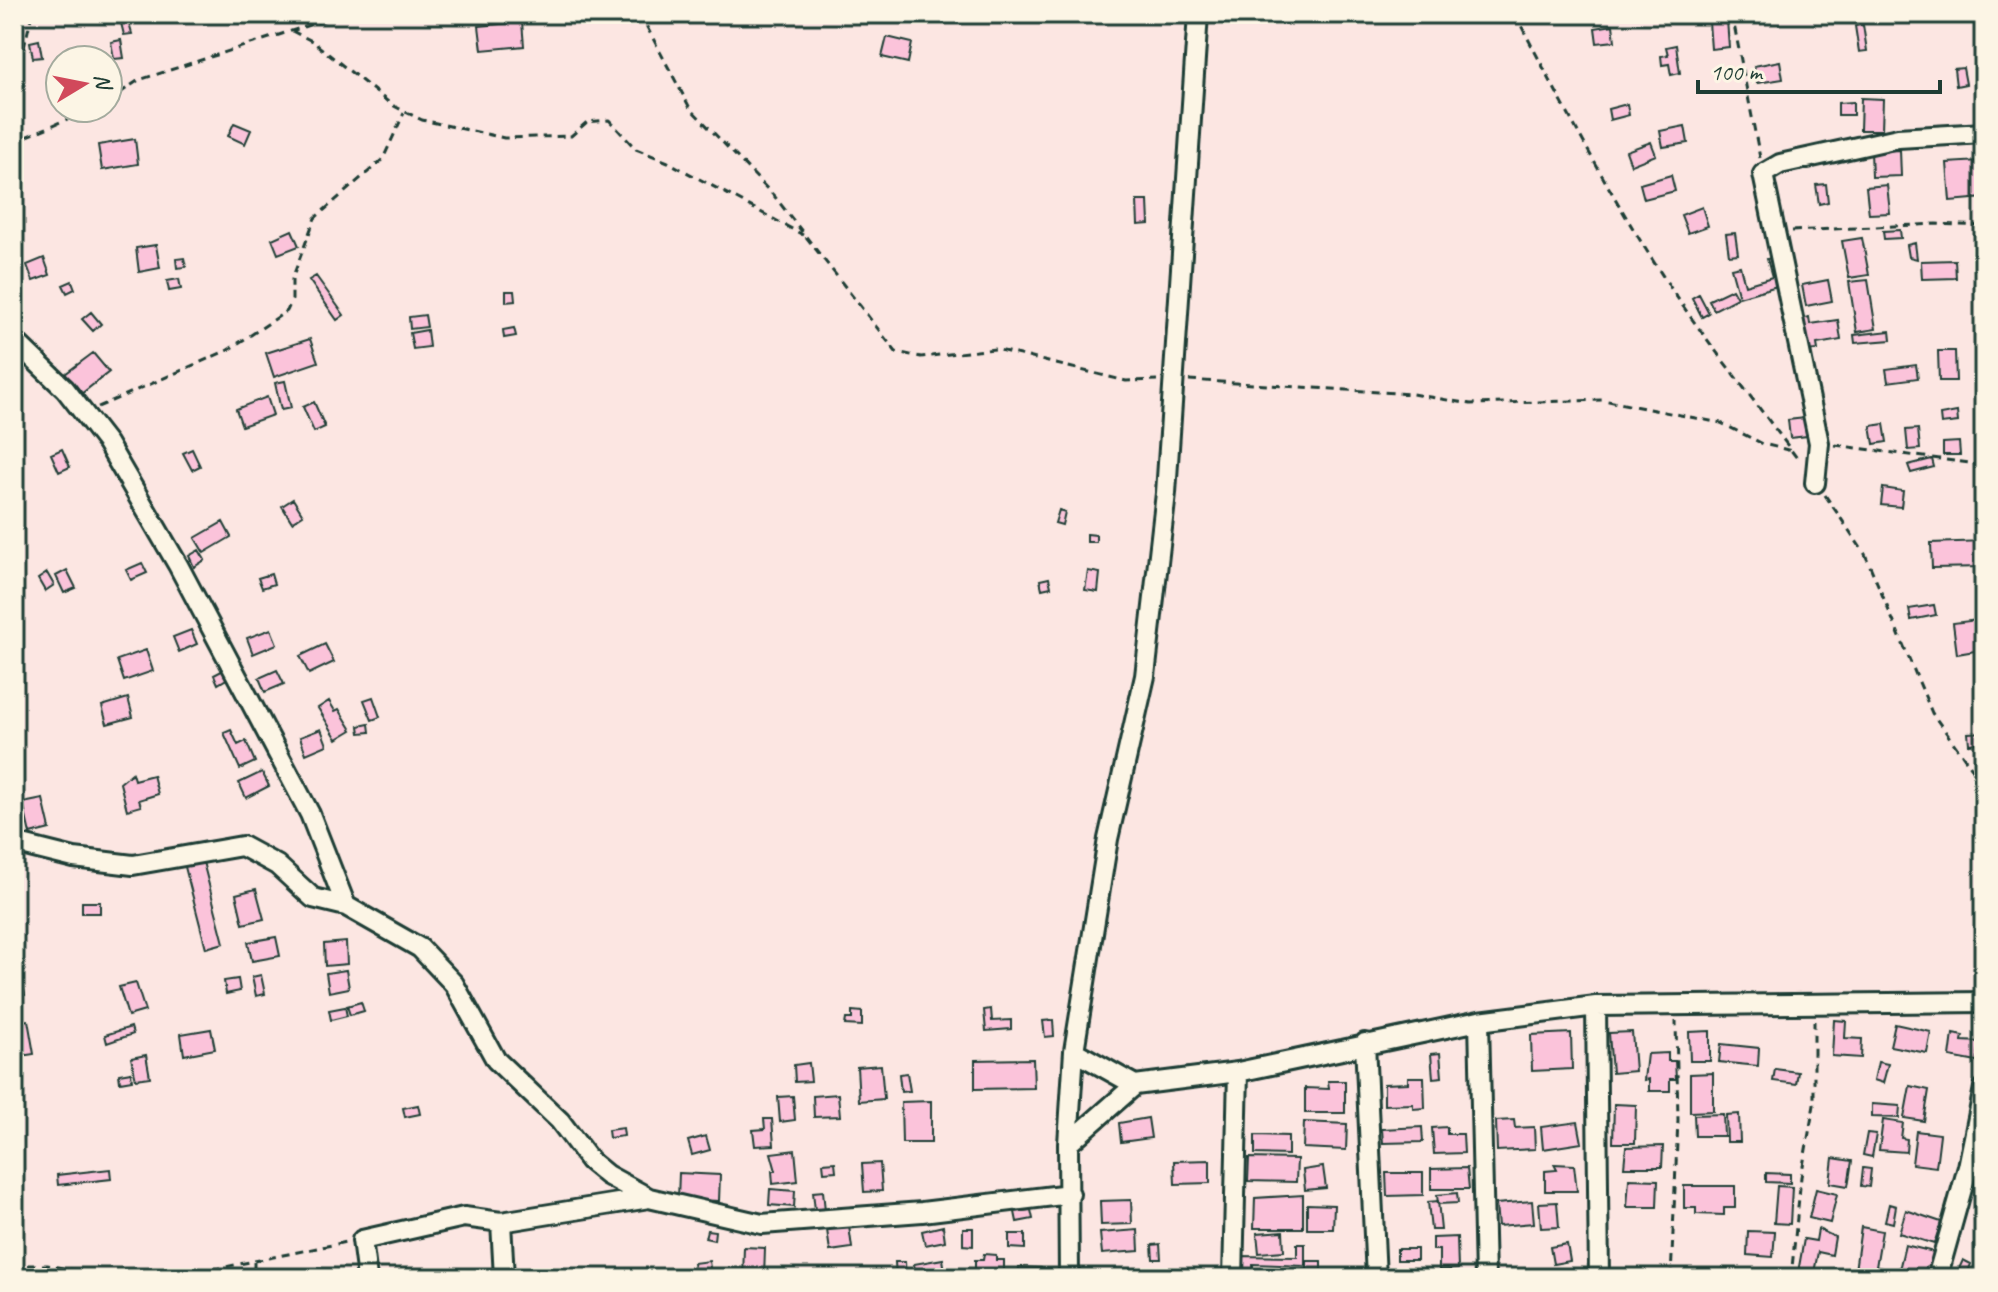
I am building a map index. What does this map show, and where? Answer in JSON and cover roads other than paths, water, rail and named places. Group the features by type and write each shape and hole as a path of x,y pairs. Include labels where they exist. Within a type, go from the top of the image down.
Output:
{"street":[{"path":"1069,1278 1068,1144 1074,1051 1108,839 1145,676 1166,493 1198,14"},
{"path":"1815,483 1819,443 1763,174 1780,164 1898,138 1984,133"},
{"path":"14,340 107,443 199,604 310,814 346,906"},
{"path":"14,843 74,858 133,865 242,846 277,865 313,898 346,906 420,948 454,984 496,1060 560,1121 590,1161 607,1175 649,1198 762,1224 922,1212 1070,1194"},
{"path":"1068,1144 1135,1085 1238,1072 1479,1021 1596,1006 1984,1002"},
{"path":"1596,1006 1599,1278"},
{"path":"1479,1021 1485,1278"},
{"path":"1365,1043 1376,1278"},
{"path":"1074,1051 1135,1085"},
{"path":"1233,1278 1238,1072"},
{"path":"1937,1278 1968,1167 1984,1088"},
{"path":"367,1278 362,1240 464,1217 501,1222 649,1198"},
{"path":"501,1222 504,1278"}]}
